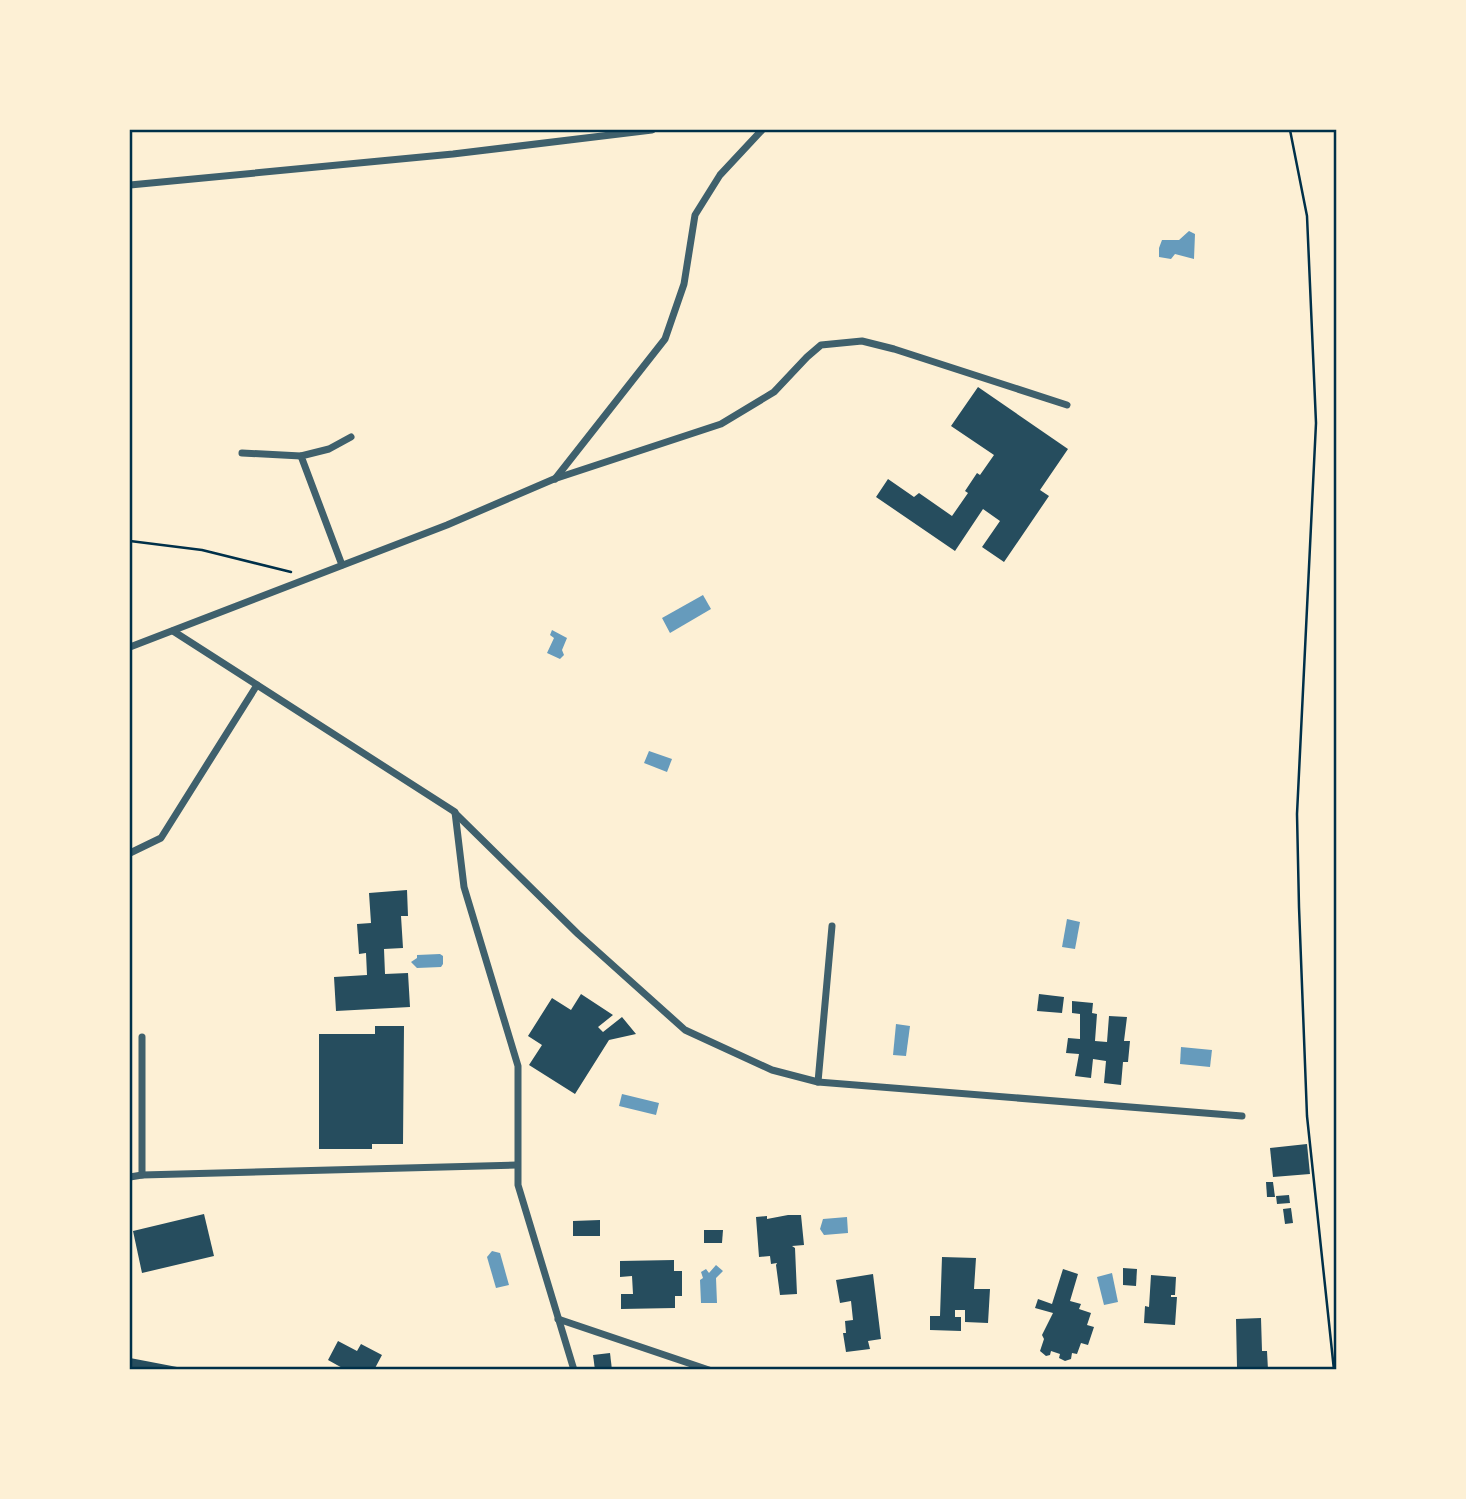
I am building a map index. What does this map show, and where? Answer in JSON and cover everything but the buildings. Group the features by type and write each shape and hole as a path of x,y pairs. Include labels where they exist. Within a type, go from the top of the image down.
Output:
{"street":[{"path":"130,185 453,154 616,132 652,130"},
{"path":"554,480 665,339 684,284 695,215 720,176 762,130"},
{"path":"130,647 447,525 554,480 720,424 774,391 821,345 862,341 1067,405"},
{"path":"242,453 302,456 329,449 351,437"},
{"path":"302,456 342,565"},
{"path":"173,631 455,812 578,934 685,1030 772,1070 818,1082 1242,1116"},
{"path":"130,853 161,838 257,685"},
{"path":"455,812 464,887 518,1066 518,1185 574,1370"},
{"path":"818,1082 832,926"},
{"path":"142,1037 142,1174"},
{"path":"130,1177 142,1174 517,1165"},
{"path":"558,1319 709,1370"}],"path":[{"path":"1290,130 1307,216 1316,423 1297,814 1299,907 1307,1116 1335,1370"},
{"path":"130,541 202,550 291,572 297,582"}],"water":[{"path":"1189,231 1195,234 1194,259 1175,254 1171,259 1159,257 1162,240 1179,240"},
{"path":"703,595 711,609 670,633 662,618"},
{"path":"552,630 567,638 562,650 564,655 560,659 547,653 554,638 550,635"},
{"path":"649,751 672,759 667,772 644,763"},
{"path":"1067,919 1080,922 1075,949 1062,947"},
{"path":"417,955 443,956 441,967 417,968 411,962"},
{"path":"896,1024 910,1026 906,1056 893,1055"},
{"path":"1181,1047 1212,1050 1210,1067 1180,1064"},
{"path":"622,1094 659,1103 656,1115 619,1106"},
{"path":"847,1217 848,1233 824,1235 820,1229 823,1219"},
{"path":"492,1251 500,1253 509,1285 496,1288 487,1257"},
{"path":"716,1265 723,1271 716,1278 717,1303 701,1303 701,1272 706,1269 709,1273"},
{"path":"1112,1273 1118,1302 1104,1305 1097,1277"}]}
